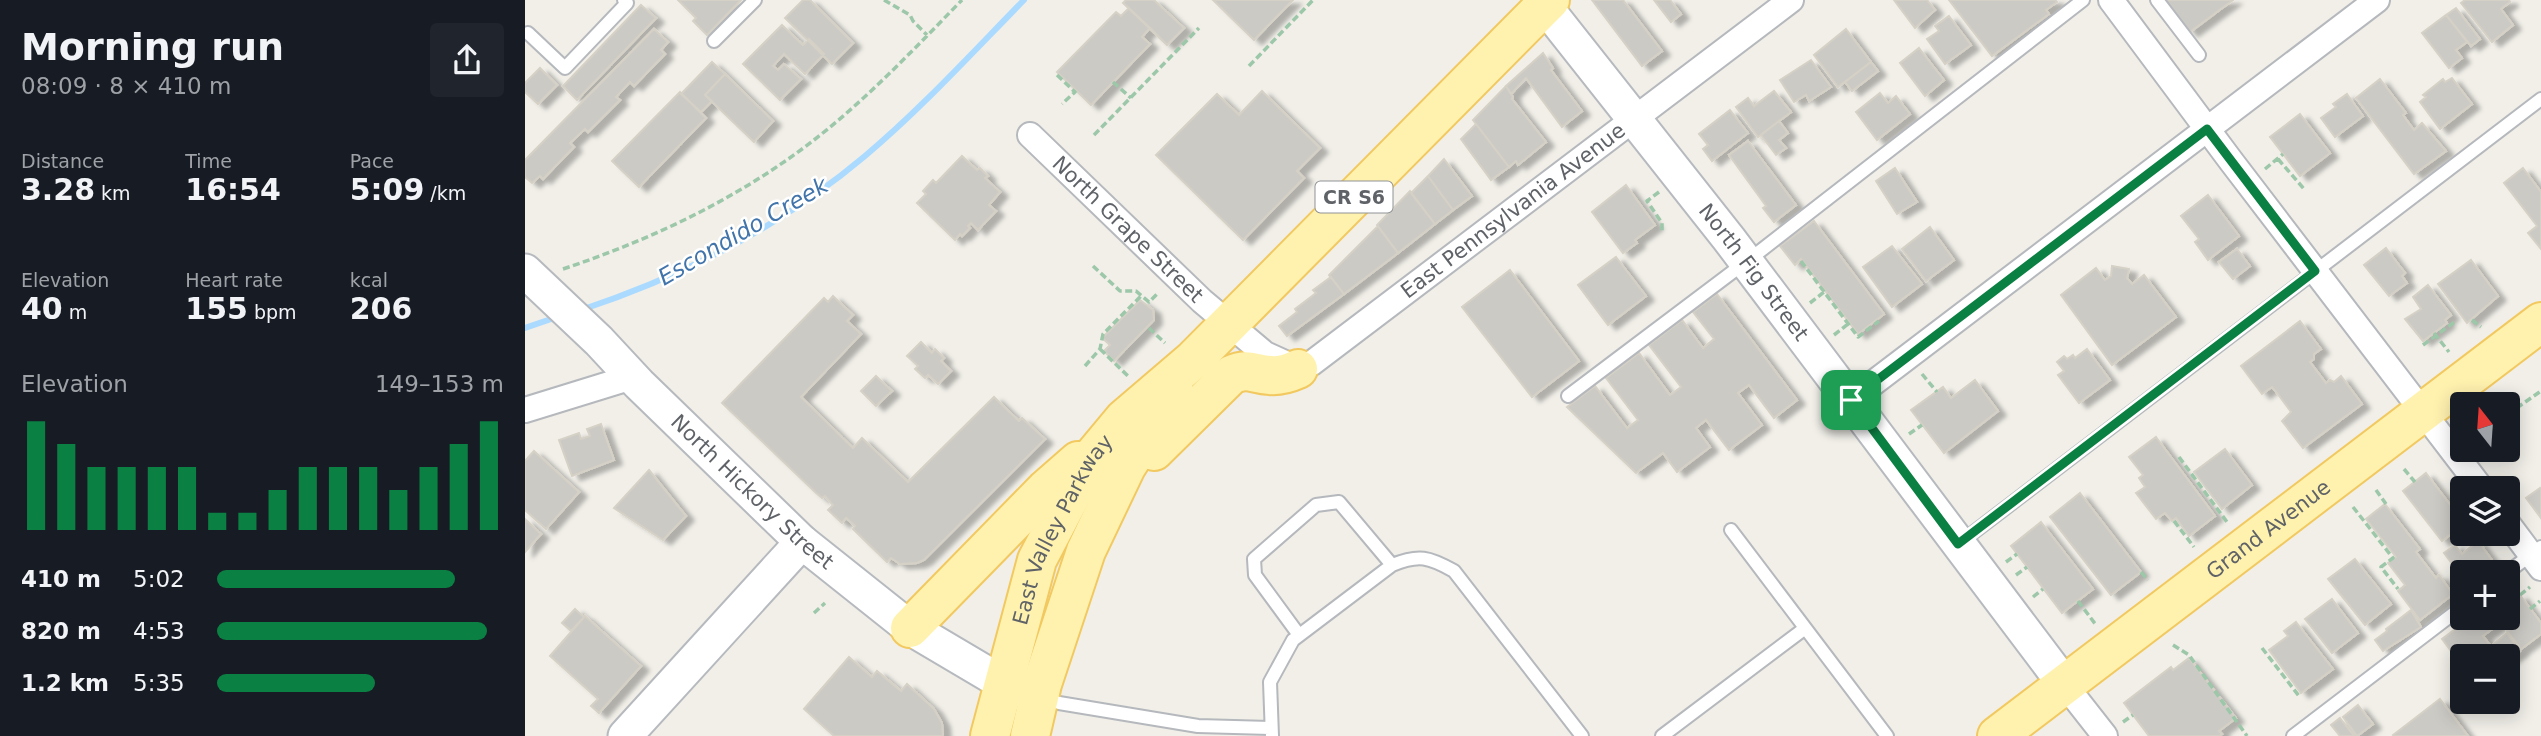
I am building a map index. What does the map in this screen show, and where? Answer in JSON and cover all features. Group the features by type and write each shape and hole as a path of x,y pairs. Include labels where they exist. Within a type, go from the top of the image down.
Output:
{"main road":[{"name":"East Valley Parkway","path":"990,736 1037,559 1089,461 1179,351 1230,323 1545,2"},
{"name":"Grand Avenue","path":"1997,736 2541,322"},
{"name":"East Valley Parkway","path":"1033,721 1077,574 1095,529 1179,351"},
{"path":"1112,496 1231,375 1244,370 1269,375 1298,369"},
{"path":"910,628 1046,489 1112,433"}],"street":[{"name":"East Pennsylvania Avenue","path":"1298,369 1312,363 1791,0"},
{"path":"2111,0 2472,476"},
{"path":"1851,400 2377,0"},
{"name":"North Fig Street","path":"1545,2 1746,262 2065,685"},
{"name":"North Grape Street","path":"1030,135 1078,178 1202,300 1230,323"},
{"name":"North Hickory Street","path":"532,278 802,542 910,628 1003,683 1033,721"},
{"path":"1230,323 1265,354 1298,369"},
{"path":"525,410 632,376"},
{"path":"2520,541 2536,564"},
{"path":"625,736 802,542"},
{"path":"2065,685 2113,730"}],"lane":[{"path":"528,33 565,68 627,3 624,0"},
{"path":"714,41 755,0"},
{"path":"1568,397 2083,0"},
{"path":"2157,0 2199,55"},
{"path":"1958,544 2541,99"},
{"path":"1299,635 1255,575 1254,559 1316,505 1339,502 1392,565"},
{"path":"1731,530 1887,736"},
{"path":"1033,721 1059,703 1198,726 1271,732 1270,682 1293,640 1392,565 1407,559 1429,558 1454,571 1583,736"},
{"path":"2293,736 2450,616"},
{"path":"1662,736 1804,629"}],"path":[{"path":"884,0 910,15 912,21 927,35"},
{"path":"532,278 595,258 658,233 745,187 814,140 862,99 962,0"},
{"path":"1249,66 1313,0"},
{"path":"1094,135 1199,28"},
{"path":"1057,75 1075,92 1062,104"},
{"path":"1113,82 1131,98"},
{"path":"2263,170 2283,155"},
{"path":"2278,159 2305,190"},
{"path":"1662,233 1662,223 1647,201 1663,189"},
{"path":"1801,261 1858,337 1879,321"},
{"path":"1093,266 1120,291 1136,291 1149,302 1159,292"},
{"path":"1802,309 1824,292"},
{"path":"1085,366 1100,349 1103,334 1142,296"},
{"path":"2472,320 2481,327"},
{"path":"2423,345 2456,321"},
{"path":"1826,341 1848,324"},
{"path":"1149,328 1179,351"},
{"path":"2435,334 2449,352"},
{"path":"1100,349 1131,378"},
{"path":"1922,373 1937,392"},
{"path":"2520,406 2541,391"},
{"path":"1902,439 1922,425"},
{"path":"2179,457 2227,522"},
{"path":"2404,469 2414,482"},
{"path":"2376,491 2386,504"},
{"path":"2353,507 2393,558 2381,567 2398,589"},
{"path":"2174,521 2194,547"},
{"path":"1999,568 2017,554"},
{"path":"2520,595 2536,564"},
{"path":"2009,581 2027,567"},
{"path":"2141,572 2148,580"},
{"path":"2026,602 2043,589"},
{"path":"2078,601 2096,625"},
{"path":"2530,609 2540,601"},
{"path":"814,613 825,603"},
{"path":"2173,645 2189,655 2247,736"},
{"path":"2262,648 2299,696"},
{"path":"2113,730 2133,715"}],"building":[{"path":"678,0 741,0 707,35 693,21 696,18"},
{"path":"803,0 810,0 853,43 832,64 785,18"},
{"path":"1126,0 1154,0 1184,28 1167,45 1123,3"},
{"path":"1126,0 1154,0 1184,28 1167,45 1150,28 1142,37 1150,44 1091,105 1057,72 1116,12 1121,16 1129,8 1123,3"},
{"path":"1213,0 1293,0 1254,40"},
{"path":"1592,0 1623,0 1662,51 1642,66"},
{"path":"1654,0 1670,0 1681,14 1671,22"},
{"path":"1894,0 1927,0 1935,10 1915,28"},
{"path":"1949,0 2057,2 2046,10 2049,14 1992,56"},
{"path":"2165,0 2233,0 2190,32"},
{"path":"2465,0 2509,0 2501,9 2513,25 2492,42 2461,3"},
{"path":"641,5 656,18 577,100 563,86"},
{"path":"1129,8 1150,28 1142,37 1150,44 1091,105 1057,72 1116,12 1121,16"},
{"path":"2456,8 2480,39 2471,46 2446,15"},
{"path":"2446,15 2467,42 2456,50 2462,58 2449,68 2422,33"},
{"path":"1949,16 1971,45 1945,64 1927,39 1939,31 1935,26"},
{"path":"782,25 803,45 809,39 824,54 805,74 784,54 773,66 778,70 784,64 801,79 780,100 743,64"},
{"path":"654,29 668,42 661,50 665,54 634,86 630,82 616,97 620,100 588,132 585,129 570,143 574,147 543,179 540,176 532,183 525,177 525,160"},
{"path":"1846,29 1871,62 1838,87 1814,55"},
{"path":"1919,48 1944,80 1925,96 1900,63"},
{"path":"1543,53 1553,68 1551,70 1582,111 1562,127 1526,78 1511,94 1506,86"},
{"path":"1811,60 1831,87 1809,101 1806,95 1794,102 1780,80"},
{"path":"712,62 725,74 705,95 712,101 701,112 681,94"},
{"path":"1871,62 1878,71 1852,91 1845,82"},
{"path":"540,68 557,85 538,104 525,92 525,83"},
{"path":"725,74 773,121 754,142 705,95"},
{"path":"2452,78 2472,104 2440,129 2420,102 2426,97 2423,95 2443,79 2445,82"},
{"path":"2380,79 2406,113 2403,115 2414,130 2422,123 2446,151 2414,174 2356,98"},
{"path":"1506,86 1512,99 1546,142 1518,165 1516,161 1509,167 1473,120"},
{"path":"1262,91 1320,148 1297,171 1304,178 1243,240 1156,155 1217,94 1239,115"},
{"path":"1774,91 1791,112 1758,137 1736,107 1748,98 1754,106"},
{"path":"680,92 706,118 639,187 612,161"},
{"path":"1880,93 1888,103 1896,96 1910,114 1877,140 1856,112"},
{"path":"2347,94 2363,116 2335,137 2321,118 2336,107 2333,104"},
{"path":"1730,110 1748,133 1712,161 1703,149 1708,145 1699,134"},
{"path":"2300,114 2330,153 2300,176 2270,137"},
{"path":"1779,121 1788,133 1779,140 1786,148 1776,155 1761,135"},
{"path":"1476,124 1509,167 1491,180 1461,139"},
{"path":"1748,141 1796,205 1774,222 1763,208 1766,206 1729,155"},
{"path":"962,156 977,170 980,168 988,176 985,178 1000,192 989,205 996,211 978,230 971,223 968,226 970,228 955,240 917,203 926,194 923,191 933,180 936,183"},
{"path":"1444,159 1472,196 1453,210 1428,176"},
{"path":"1895,168 1917,202 1897,214 1876,181"},
{"path":"2523,168 2541,192 2541,249 2528,233 2537,226 2504,183"},
{"path":"1428,176 1453,210 1435,224 1411,193"},
{"path":"1626,185 1655,225 1623,253 1592,212"},
{"path":"1410,191 1435,224 1398,253 1377,225"},
{"path":"2208,195 2239,236 2208,260 2195,242 2199,239 2181,216"},
{"path":"1814,221 1884,314 1858,334 1801,259 1795,265 1780,246"},
{"path":"1378,226 1398,253 1344,294 1329,275"},
{"path":"1930,227 1954,260 1926,281 1902,249"},
{"path":"1892,246 1922,284 1892,307 1863,267"},
{"path":"2386,248 2405,273 2402,276 2407,283 2389,296 2364,265"},
{"path":"2237,249 2250,266 2233,279 2219,262"},
{"path":"1616,257 1646,296 1608,325 1578,285"},
{"path":"2471,260 2498,296 2467,323 2438,284"},
{"path":"2112,266 2129,269 2127,278 2132,284 2144,275 2176,317 2112,365 2061,295 2096,268 2105,280 2111,276"},
{"path":"1510,270 1579,361 1532,397 1462,307"},
{"path":"1331,277 1344,294 1287,336 1279,326 1316,293 1313,290"},
{"path":"2428,285 2451,315 2445,320 2447,323 2423,341 2405,319 2421,309 2413,297"},
{"path":"1717,294 1797,400 1774,418 1749,385 1738,393 1762,425 1729,450 1706,420 1696,428 1710,447 1677,472 1663,453 1636,473 1567,407 1595,386 1627,428 1638,420 1606,378 1639,353 1670,395 1681,387 1649,345 1682,320 1703,348 1714,339 1693,312"},
{"path":"833,296 853,315 847,321 861,334 801,397 853,448 862,438 908,482 994,397 1019,421 1022,418 1045,439 924,560 917,563 900,564 891,558 887,562 853,529 855,526 846,518 842,523 828,510 833,505 825,496 822,498 815,492 722,403 824,298 828,302"},
{"path":"1140,300 1153,310 1154,320 1114,361 1104,351 1110,345 1102,338"},
{"path":"2300,321 2321,349 2314,354 2314,359 2310,362 2326,383 2330,380 2334,382 2341,376 2362,404 2303,448 2282,421 2291,412 2277,393 2272,387 2262,394 2241,366"},
{"path":"921,342 932,353 935,349 944,358 941,361 951,371 938,384 915,369 918,366 907,356"},
{"path":"2087,349 2110,380 2079,403 2058,375 2064,371 2057,362 2064,356 2067,359 2073,355 2075,358"},
{"path":"876,376 892,391 876,406 861,391"},
{"path":"1975,380 1998,411 1944,453 1911,410 1943,387 1951,398"},
{"path":"601,424 614,460 572,476 559,440 579,433 581,439 590,436 587,429"},
{"path":"2156,437 2215,516 2189,536 2176,518 2172,521 2165,513 2156,519 2136,493 2145,487 2139,478 2143,475 2129,457"},
{"path":"2225,449 2252,485 2222,509 2194,472"},
{"path":"534,451 579,492 546,529 525,510 525,461"},
{"path":"649,470 686,516 663,540 614,508"},
{"path":"2426,473 2450,504 2450,535 2442,541 2403,491"},
{"path":"2540,488 2541,490 2541,518 2526,498"},
{"path":"2080,493 2141,572 2111,595 2050,517"},
{"path":"2385,504 2420,549 2416,552 2436,578 2439,575 2450,590 2450,596 2420,620 2398,591 2405,585 2388,563 2396,557 2366,519"},
{"path":"525,519 541,534 525,552"},
{"path":"2041,522 2093,589 2062,613 2011,546"},
{"path":"2456,546 2462,554 2472,546 2482,546 2492,560 2450,561 2444,553"},
{"path":"2355,559 2391,604 2365,625 2328,579"},
{"path":"2520,595 2541,623 2541,634 2521,649 2520,644 2507,631 2520,630"},
{"path":"2332,599 2358,633 2332,653 2305,619"},
{"path":"575,609 584,617 571,631 562,623"},
{"path":"2411,610 2421,627 2383,651 2375,640"},
{"path":"585,616 641,666 599,713 591,706 598,699 550,656"},
{"path":"2296,622 2333,669 2301,693 2269,650 2288,636 2284,631"},
{"path":"2454,630 2491,630 2483,636 2489,644 2450,644 2450,650 2442,639"},
{"path":"2507,633 2515,644 2493,644"},
{"path":"849,657 872,677 877,671 901,691 907,684 934,709 942,723 943,736 834,736 804,709"},
{"path":"2189,658 2236,718 2219,731 2222,734 2219,736 2149,736 2124,703 2171,667 2173,670"},
{"path":"2440,699 2468,736 2394,736"},
{"path":"2358,705 2373,724 2357,736 2343,717"},
{"path":"2340,718 2354,736 2340,736 2331,725"}],"waterway":[{"name":"Escondido Creek","path":"581,310 694,265 766,227 800,205 886,138 1024,0"},
{"name":"Escondido Creek","path":"525,328 557,317"}],"route":[{"path":"2207,129 2315,271 1958,544 1851,400 2207,129"}]}
